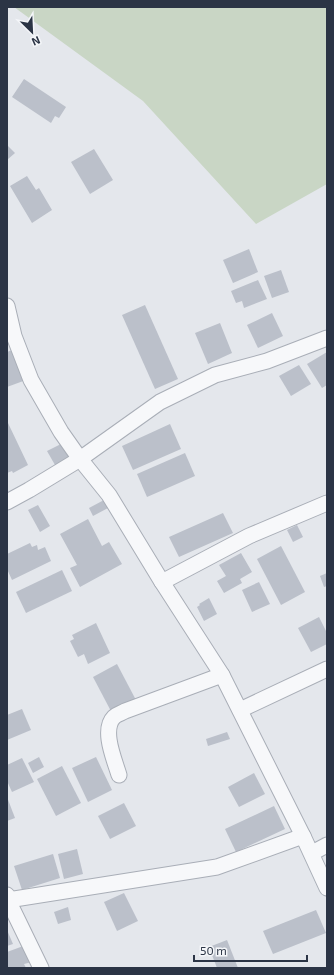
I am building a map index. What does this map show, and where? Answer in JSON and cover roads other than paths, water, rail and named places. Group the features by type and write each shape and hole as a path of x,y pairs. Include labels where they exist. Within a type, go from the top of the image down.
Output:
{"street":[{"path":"7,306 14,336 30,380 61,432 80,459 109,495 162,582 222,675 304,836 327,888"},
{"path":"7,502 80,459 160,402 215,375 266,362 327,338"},
{"path":"162,582 249,536 327,503"},
{"path":"240,710 327,669"},
{"path":"119,775 109,744 109,728 114,718 125,711 222,675"},
{"path":"41,968 8,898 217,867 304,836"},
{"path":"312,853 327,845"}]}
